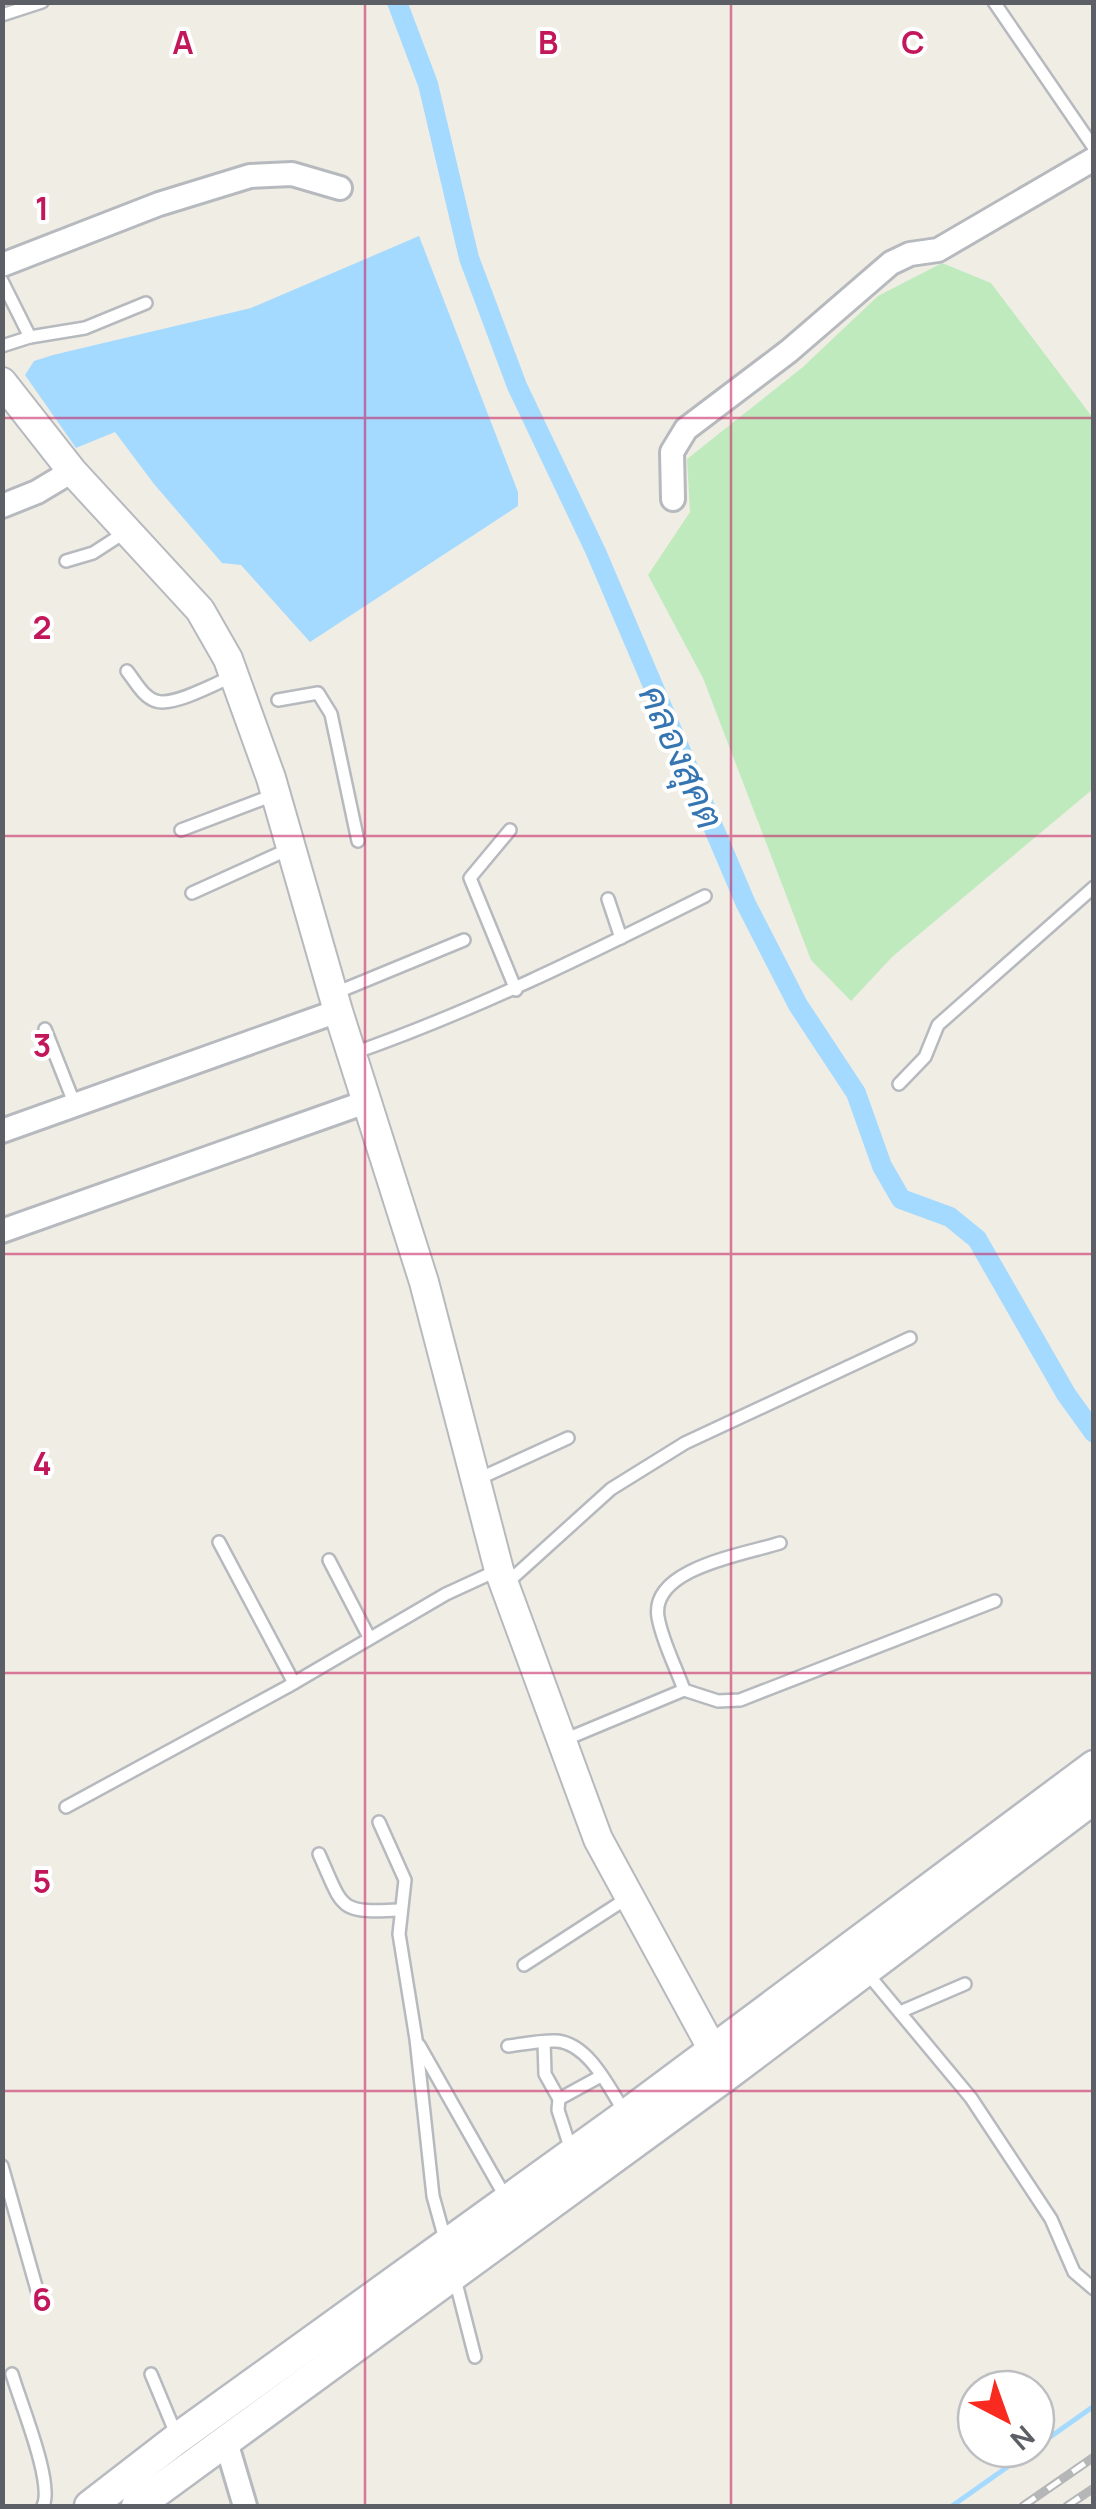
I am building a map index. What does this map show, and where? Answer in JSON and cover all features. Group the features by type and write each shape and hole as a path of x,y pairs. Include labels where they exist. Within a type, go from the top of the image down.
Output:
{"main road":[{"path":"137,2506 226,2442 451,2261 721,2062 1094,1766"},
{"path":"90,2506 178,2438 451,2261 509,2202 626,2115 721,2062 865,1971 1094,1798"}],"street":[{"path":"672,498 672,452 686,429 789,351 891,263 910,254 938,250 1094,159"},
{"path":"2,265 159,204 250,176 292,174 340,188"},
{"path":"2,382 72,471 200,610 254,705 335,1002 424,1282 502,1577 598,1838 721,2062"},
{"path":"2,506 37,492 72,471"},
{"path":"2,1131 75,1106 335,1002"},
{"path":"2,1231 366,1102"},
{"path":"226,2442 245,2506"}],"lane":[{"path":"2,16 42,2"},
{"path":"994,2 1094,148"},
{"path":"2,281 30,337"},
{"path":"2,346 85,328 146,303"},
{"path":"66,561 93,552 128,531"},
{"path":"127,671 145,695 158,702 172,701 235,675"},
{"path":"278,700 318,694 324,700 358,841"},
{"path":"182,830 276,794"},
{"path":"510,830 470,878 516,990"},
{"path":"192,894 293,848"},
{"path":"898,1084 925,1057 938,1026 1094,888"},
{"path":"351,1054 516,990 705,896"},
{"path":"608,899 621,938"},
{"path":"335,1002 464,940"},
{"path":"45,1030 75,1106"},
{"path":"66,1808 369,1638 502,1577 611,1489 685,1443 910,1338"},
{"path":"476,1480 568,1438"},
{"path":"219,1542 294,1683"},
{"path":"684,1690 658,1615 659,1599 668,1583 685,1573 780,1542"},
{"path":"330,1560 369,1638"},
{"path":"560,1741 684,1690 718,1701 740,1700 995,1601"},
{"path":"379,1822 404,1871 400,1934 416,2039 432,2196 475,2358"},
{"path":"320,1854 346,1906 358,1912 400,1910"},
{"path":"524,1966 630,1896"},
{"path":"865,1971 971,2098 1050,2220 1074,2272 1094,2289"},
{"path":"900,2012 965,1984"},
{"path":"416,2039 509,2202"},
{"path":"508,2046 560,2041 576,2049 590,2060 626,2115"},
{"path":"544,2042 545,2074 559,2099 558,2110 572,2154"},
{"path":"559,2099 601,2076"},
{"path":"2,2166 41,2304"},
{"path":"12,2374 44,2478 48,2497 43,2506"},
{"path":"151,2374 178,2438"}],"green space":[{"path":"942,263 991,283 1093,418 1093,789 892,957 851,1001 811,960 703,678 648,575 690,512 687,459 803,367 878,296"}],"water":[{"path":"419,236 518,492 518,506 310,642 241,565 222,563 115,432 76,448 25,375 34,361 53,355 251,308"}],"waterway":[{"name":"คลองสุคต","path":"397,2 428,84 469,258 517,386 596,552 746,904 798,1005 856,1093 882,1166 901,1199 950,1217 977,1239 1066,1394 1094,1433"},
{"path":"1056,2433 1094,2406"},
{"path":"952,2506 1005,2469"}],"railway":[{"path":"1023,2506 1094,2457"},
{"path":"1067,2506 1094,2488"}]}
